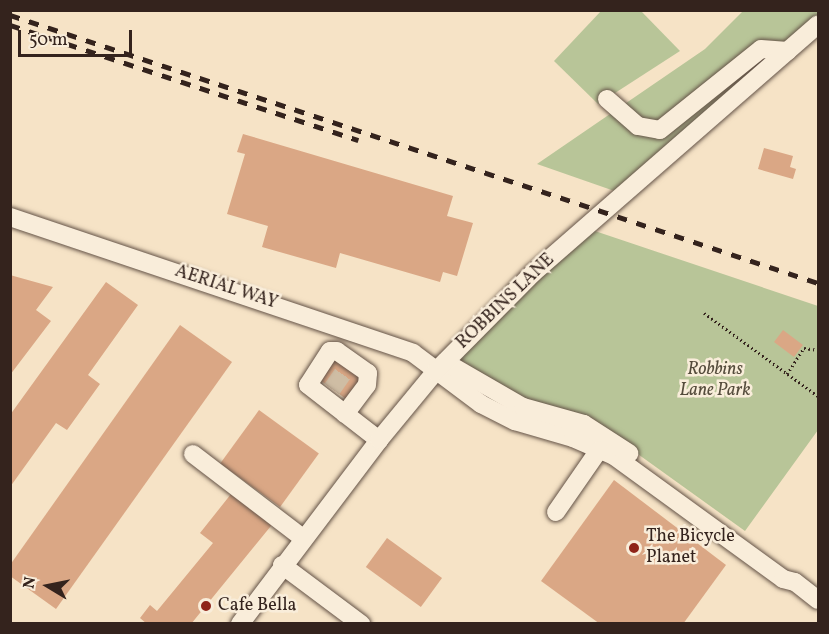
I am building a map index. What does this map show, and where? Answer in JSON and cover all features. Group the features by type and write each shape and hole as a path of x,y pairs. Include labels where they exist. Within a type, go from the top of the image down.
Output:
{"street":[{"name":"ROBBINS LANE","path":"240,624 282,565 379,440 440,367 533,273 819,24"},
{"path":"607,99 638,126 660,130 761,49 788,51"},
{"name":"AERIAL WAY","path":"10,217 346,328 413,353 440,367"},
{"path":"346,328 346,359"},
{"path":"345,414 367,385 368,373 330,351 308,386 329,394 345,414 379,440"},
{"path":"440,367 514,421 573,438 614,456 783,579 795,582 819,600"},
{"path":"440,367 523,408 584,424 744,536 789,570 795,582"},
{"path":"556,512 599,450"},
{"path":"193,454 303,538"},
{"path":"282,565 362,624"}],"path":[{"path":"704,313 819,396"},
{"path":"788,374 804,348 819,350"}],"green space":[{"path":"601,11 641,11 680,51 598,104 554,61"},
{"path":"743,11 818,11 818,25 623,194 537,164 705,49"},
{"name":"Robbins Lane Park","path":"586,228 818,306 818,430 745,531 589,419 522,401 453,355"}],"building":[{"path":"243,134 453,196 447,216 473,223 457,276 443,272 440,282 340,253 336,268 262,247 268,226 227,214 245,154 237,152"},
{"path":"764,148 793,156 790,167 796,169 793,179 758,169"},
{"path":"10,275 53,287 36,310 51,321 10,375"},
{"path":"106,282 138,305 88,375 100,384 67,430 56,423 10,487 10,415"},
{"path":"180,325 232,362 56,609 10,576 10,565"},
{"path":"783,330 803,345 794,357 774,342"},
{"path":"335,355 363,375 345,398 318,378"},
{"path":"259,410 319,453 280,507 220,463"},
{"name":"The Bicycle Planet","path":"614,480 726,565 683,624 600,624 541,581"},
{"path":"235,489 275,521 191,624 147,624 140,618 150,605 157,611 213,543 200,533"},
{"path":"387,538 442,578 421,607 366,567"}],"tunnel":[{"path":"332,389 349,365"}],"railway":[{"path":"10,15 818,283"},
{"path":"10,25 358,140"}],"place":[{"name":"The Bicycle Planet","path":"634,548"},
{"name":"Cafe Bella","path":"206,606"}]}
